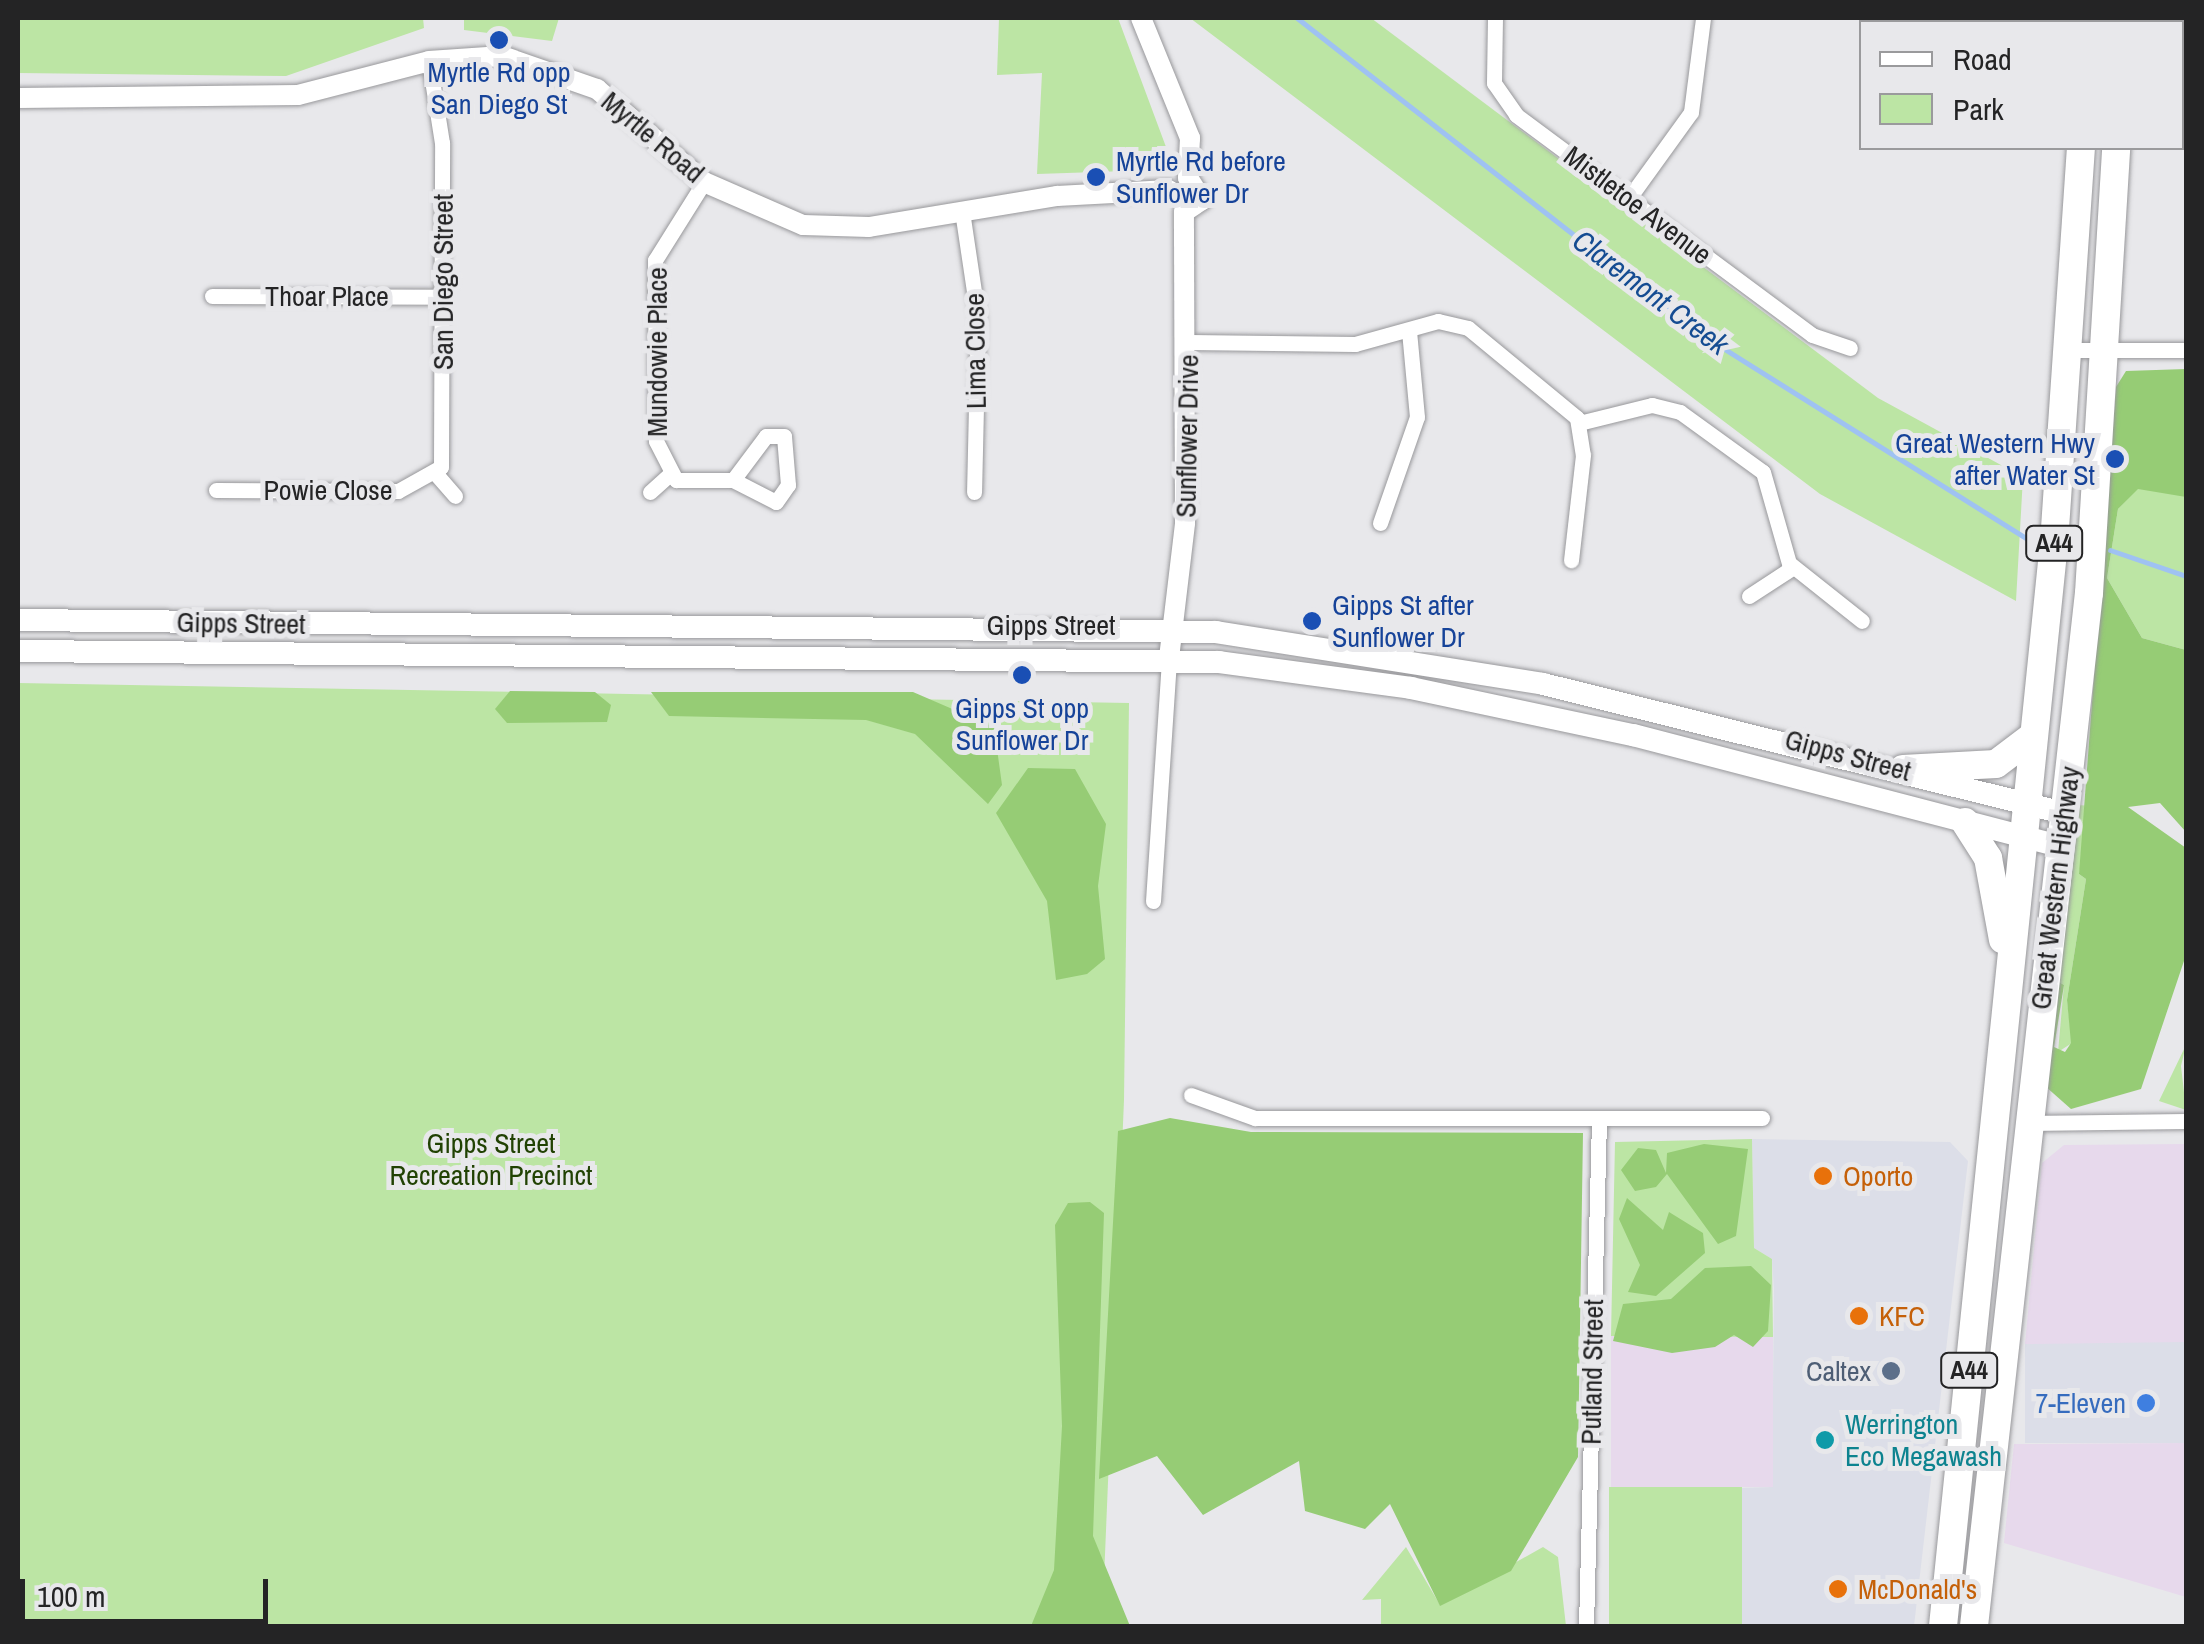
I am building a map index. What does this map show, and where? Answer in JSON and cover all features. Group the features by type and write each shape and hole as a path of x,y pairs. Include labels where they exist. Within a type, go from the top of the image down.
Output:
{"highway":[{"name":"Great Western Highway","path":"1943,1626 2024,838 2081,150"},
{"name":"Great Western Highway","path":"1974,1626 2064,812 2106,350 2116,150"},
{"path":"1903,770 1996,764 2033,736"},
{"path":"1965,822 1988,858 2009,972"}],"main road":[{"name":"Gipps Street","path":"18,620 1175,628 1414,657 1903,770 2064,812"},
{"name":"Gipps Street","path":"18,651 1170,658 1536,714 1784,769 2060,846"}],"street":[{"path":"1142,18 1190,138 1188,178 1169,190 1184,212"},
{"name":"Mistletoe Avenue","path":"1496,18 1492,74 1505,104 1812,335 1850,348"},
{"path":"1629,198 1691,112 1704,18"},
{"name":"Myrtle Road","path":"18,98 298,95 429,61 502,56 562,71 610,98 704,182 753,210 820,228 1169,190"},
{"name":"San Diego Street","path":"429,61 442,144 444,449 436,474"},
{"name":"Sunflower Drive","path":"1170,658 1175,628 1189,342 1184,212 1203,194 1188,178"},
{"name":"Mundowie Place","path":"669,475 656,440 655,260 704,182"},
{"name":"Lima Close","path":"962,212 978,318 974,492"},
{"name":"Thoar Place","path":"212,296 442,296"},
{"path":"1189,342 1355,344 1446,320 1468,328 1561,398 1579,424 1571,560"},
{"path":"1380,523 1417,417 1409,330"},
{"path":"2064,350 2186,350"},
{"path":"1579,424 1652,405 1680,412 1769,480 1792,568 1862,621"},
{"name":"Mundowie Place","path":"669,475 702,486 733,480 784,499 784,436 766,436 733,480"},
{"path":"436,474 455,496"},
{"name":"Powie Close","path":"216,490 398,492 436,474"},
{"name":"Mundowie Place","path":"650,492 669,475"},
{"path":"1749,596 1792,568"},
{"path":"1152,901 1170,658"},
{"path":"1190,1096 1255,1118 1762,1118"},
{"name":"Putland Street","path":"1586,1626 1599,1118"},
{"path":"2027,1124 2186,1121"}],"shaded area":[{"path":"1752,1139 1950,1142 1968,1161 1914,1626 1741,1626 1742,1488 1772,1487 1774,1290 1772,1259 1754,1248"},
{"path":"2186,1144 2186,1342 2025,1344 2042,1163 2064,1145"},
{"path":"1611,1336 1773,1336 1773,1487 1611,1487"},
{"path":"2025,1342 2186,1342 2186,1443 2025,1443"},
{"path":"2186,1443 2186,1597 2004,1543 2014,1444"}],"green space":[{"path":"18,18 423,18 424,28 286,76 18,73"},
{"path":"464,18 559,18 552,41 464,30"},
{"path":"999,18 1118,18 1169,155 1156,170 1037,174 1042,73 997,75"},
{"path":"1190,18 1371,18 1878,398 2023,477 2016,601 1820,494"},
{"path":"2186,369 2186,497 2138,489 2118,509 2107,578 2142,638 2186,650 2186,832 2160,803 2128,807 2186,848 2186,955 2141,1089 2071,1109 2045,1086 2055,980 2064,985 2054,1047 2065,1052 2071,1043 2067,1000 2086,879 2079,874 2116,387 2126,371"},
{"path":"2161,488 2186,497 2186,650 2142,638 2107,578 2118,509 2137,489"},
{"name":"Gipps Street Recreation Precinct","path":"18,683 1129,703 1124,1100 1102,1626 18,1626"},
{"path":"510,691 595,692 611,705 607,722 507,723 495,709"},
{"path":"651,692 913,692 994,727 1002,785 988,804 915,734 866,720 669,716"},
{"path":"1028,768 1075,769 1106,824 1098,886 1105,959 1087,974 1056,980 1047,901 996,813"},
{"path":"2078,805 2091,806 2079,874 2086,879 2067,1000 2072,1043 2058,1052 2064,985 2055,980"},
{"path":"2186,1045 2181,1066 2186,1110 2159,1101"},
{"path":"1170,1118 1251,1132 1583,1133 1578,1457 1511,1571 1440,1606 1390,1504 1365,1529 1305,1511 1299,1461 1203,1515 1157,1456 1099,1479 1118,1131"},
{"path":"1752,1139 1754,1248 1772,1259 1773,1337 1611,1336 1615,1142"},
{"path":"1704,1144 1748,1149 1736,1236 1718,1244 1667,1174 1656,1187 1635,1191 1621,1170 1638,1148 1656,1150 1666,1173 1667,1153"},
{"path":"1627,1198 1663,1230 1669,1212 1703,1233 1705,1253 1656,1296 1628,1292 1640,1265 1619,1219"},
{"path":"1090,1202 1104,1213 1093,1536 1130,1626 1031,1626 1054,1570 1062,1426 1055,1225 1068,1203"},
{"path":"1751,1266 1771,1285 1768,1331 1753,1347 1734,1335 1715,1347 1672,1353 1613,1341 1623,1304 1671,1299 1705,1268"},
{"path":"1609,1487 1742,1487 1742,1626 1609,1626"},
{"path":"1406,1547 1440,1605 1543,1547 1558,1557 1566,1626 1381,1626 1381,1599 1362,1600"}],"waterway":[{"name":"Claremont Creek","path":"1297,18 1699,333 2026,538"},
{"name":"Claremont Creek","path":"2110,550 2186,576"}],"place":[{"name":"Myrtle Rd opp San Diego St","path":"499,40"},
{"name":"Myrtle Rd before Sunflower Dr","path":"1096,177"},
{"name":"Great Western Hwy after Water St","path":"2115,459"},
{"name":"Gipps St after Sunflower Dr","path":"1312,621"},
{"name":"Gipps St opp Sunflower Dr","path":"1022,675"},
{"name":"Oporto","path":"1823,1176"},
{"name":"KFC","path":"1859,1316"},
{"name":"Caltex","path":"1891,1371"},
{"name":"7-Eleven","path":"2146,1403"},
{"name":"Werrington Eco Megawash","path":"1825,1440"},
{"name":"McDonald's","path":"1838,1589"}]}
